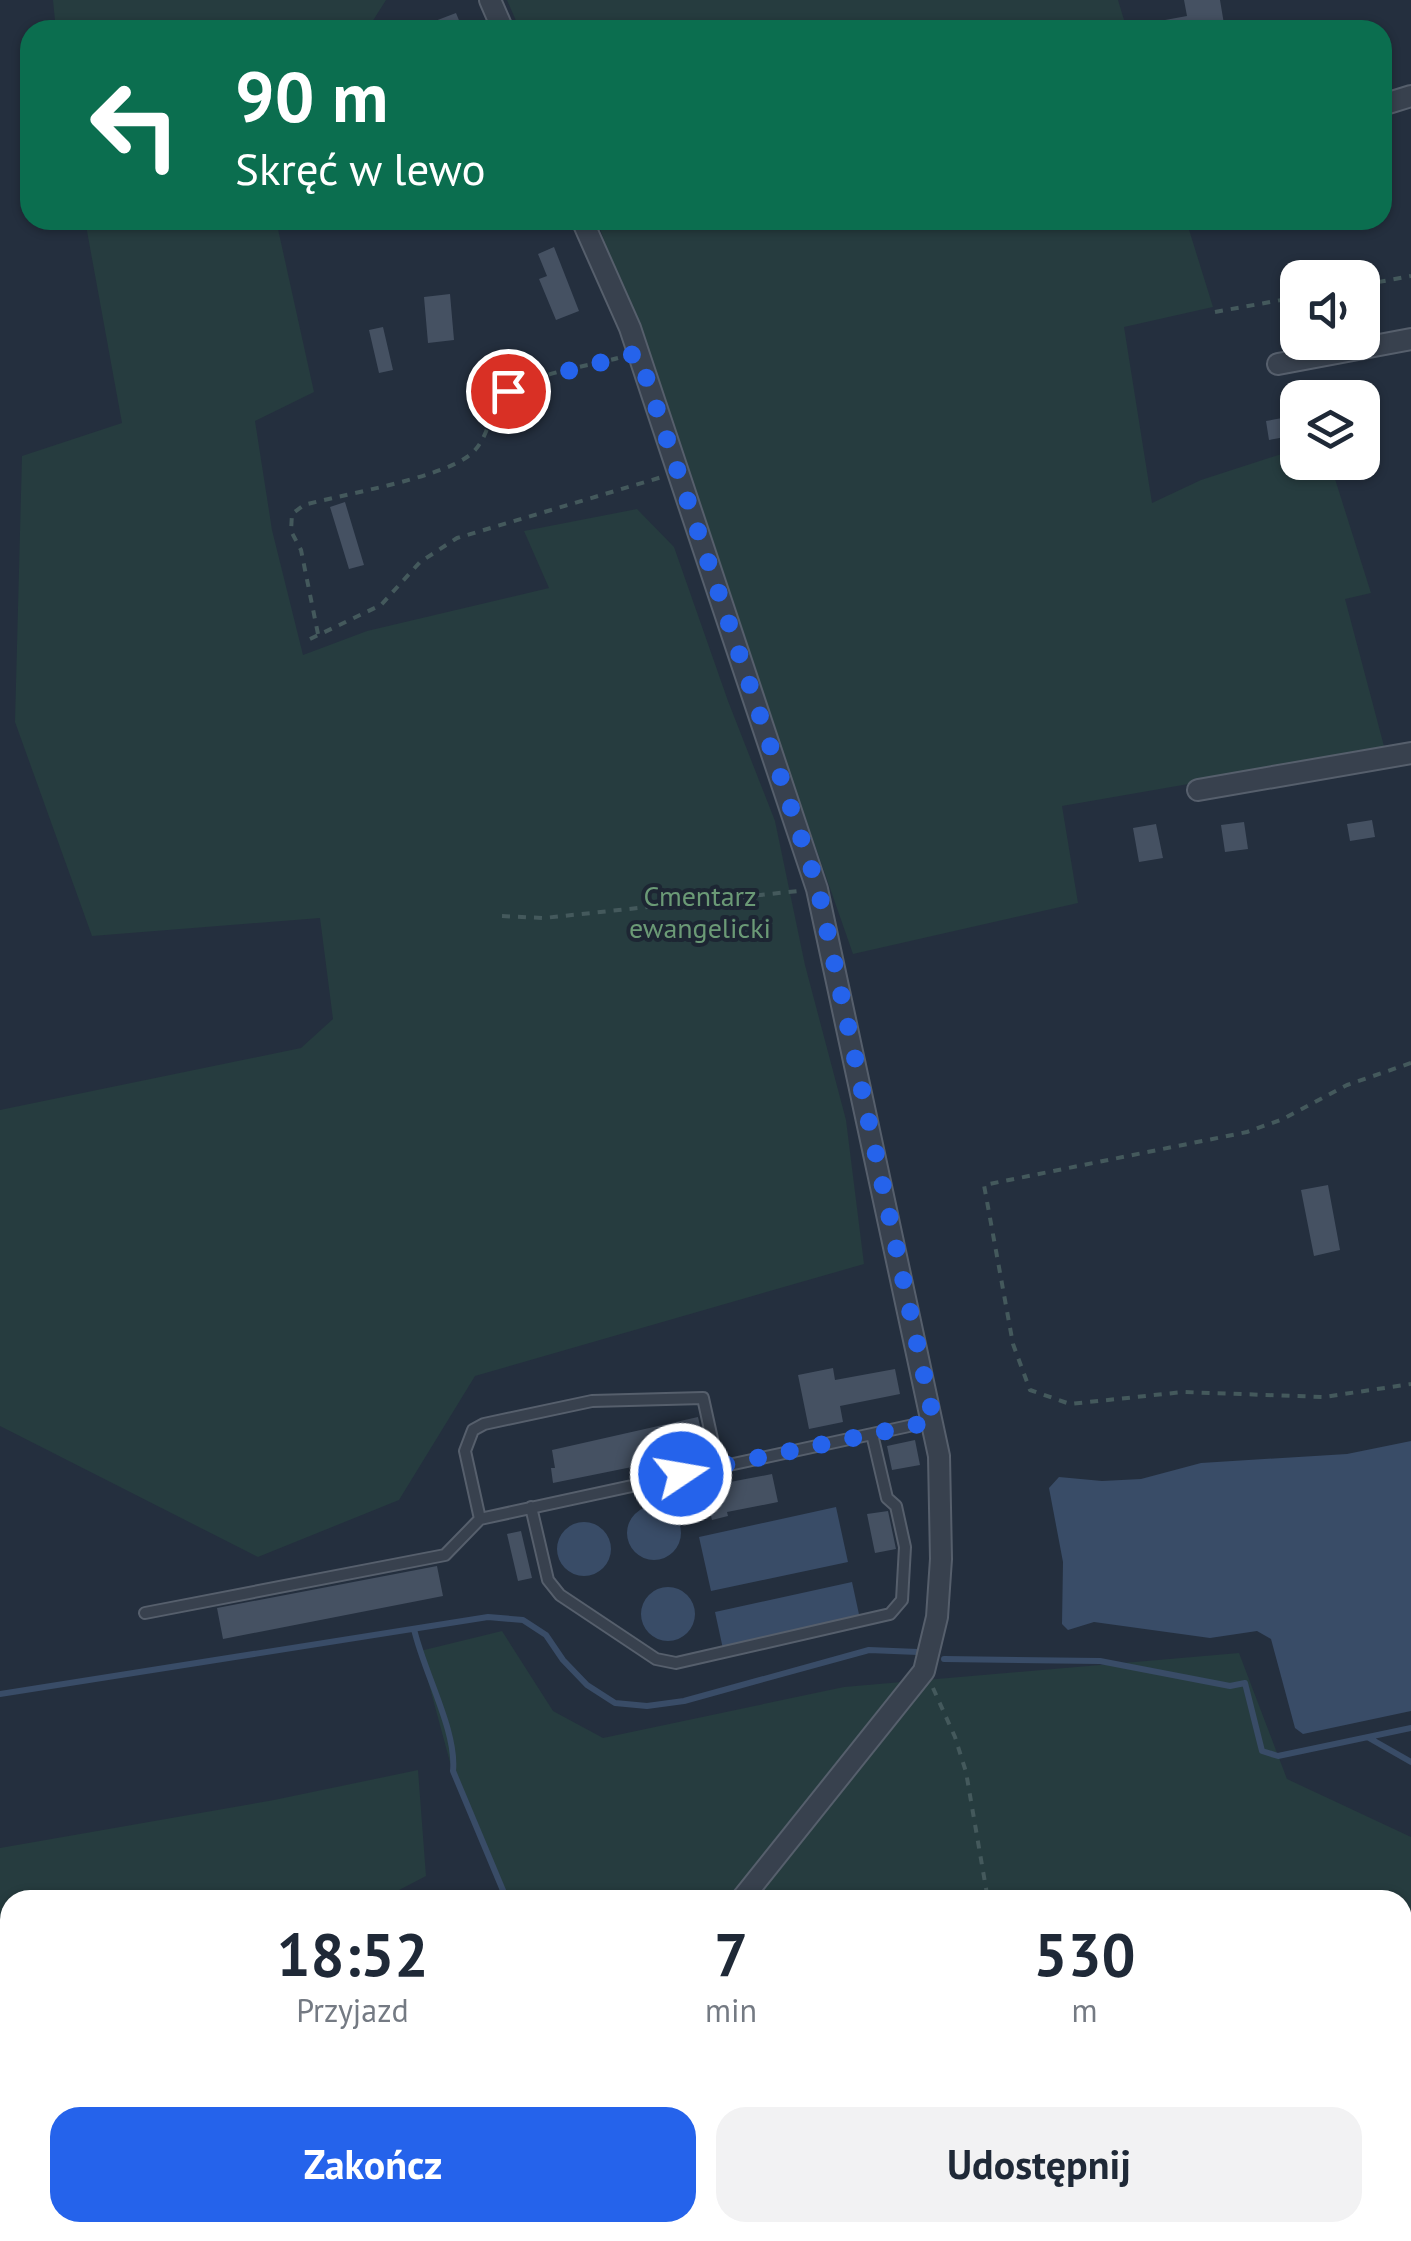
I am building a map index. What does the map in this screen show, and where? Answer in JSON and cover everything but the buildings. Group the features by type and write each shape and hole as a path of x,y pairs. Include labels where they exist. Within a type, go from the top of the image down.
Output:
{"street":[{"path":"586,230 638,353 818,888 939,1456 938,1618 924,1670 749,1890"},
{"path":"1278,364 1411,339"},
{"path":"1198,790 1411,752"}],"lane":[{"path":"480,1519 465,1451 473,1430 484,1424 592,1401 703,1398 718,1466"},
{"path":"145,1613 445,1555 480,1519 934,1421"},
{"path":"531,1508 548,1580 560,1594 656,1659 676,1663 890,1614 902,1600 905,1547 896,1506 887,1498 872,1434"}],"path":[{"path":"1380,282 1411,276"},
{"path":"1214,312 1280,300"},
{"path":"318,634 301,550 291,531 292,514 304,505 453,465 482,444 498,404 508,391 528,381 638,353"},
{"path":"310,638 381,605 420,562 457,538 678,472"},
{"path":"502,916 544,918 818,888"},
{"path":"1411,1063 1346,1085 1283,1119 1246,1132 984,1185 1013,1344 1030,1390 1070,1404 1184,1392 1324,1397 1411,1384"},
{"path":"924,1670 956,1736 986,1890"}],"green space":[{"path":"53,0 386,0 373,20 55,20"},
{"path":"507,0 1118,0 1124,20 516,20"},
{"name":"Cmentarz ewangelicki","path":"87,230 278,230 314,392 255,421 272,530 303,655 367,631 549,588 524,531 637,509 674,547 775,821 805,965 846,1120 864,1264 475,1376 399,1500 258,1557 0,1426 0,1110 301,1048 333,1019 320,918 92,936 15,722 22,456 122,423"},
{"path":"600,230 1189,230 1213,307 1124,327 1152,503 1201,480 1280,454 1280,480 1335,480 1371,593 1345,599 1385,750 1062,806 1078,903 853,954"},
{"path":"502,1631 553,1711 603,1738 844,1687 1239,1653 1287,1779 1411,1837 1411,1890 500,1890 454,1777 420,1651"},
{"path":"418,1770 426,1876 399,1890 0,1890 0,1848 274,1800"}],"water":[{"path":"1411,1441 1411,1711 1303,1734 1295,1728 1271,1639 1257,1631 1210,1638 1094,1622 1068,1630 1062,1624 1063,1562 1049,1488 1059,1477 1141,1479 1201,1463 1347,1454"},
{"path":"654,1506 673,1514 681,1533 673,1552 654,1560 635,1552 627,1533 635,1514"},
{"path":"836,1507 848,1562 711,1591 699,1537"},
{"path":"584,1522 603,1530 611,1549 603,1568 584,1576 565,1568 557,1549 565,1530"},
{"path":"852,1582 860,1619 723,1649 715,1612"},
{"path":"668,1587 687,1595 695,1614 687,1633 668,1641 649,1633 641,1614 649,1595"}],"waterway":[{"path":"0,1694 488,1617 523,1620 546,1635 587,1685 615,1703 647,1706 684,1701 869,1650 918,1652"},
{"path":"414,1629 450,1738 453,1771 503,1890"},
{"path":"944,1659 1100,1661 1230,1686 1245,1683 1262,1751 1278,1756 1411,1728"},
{"path":"1369,1738 1411,1762"}],"route":[{"path":"508,391 528,381 638,353 818,888 934,1421 681,1474"}]}
